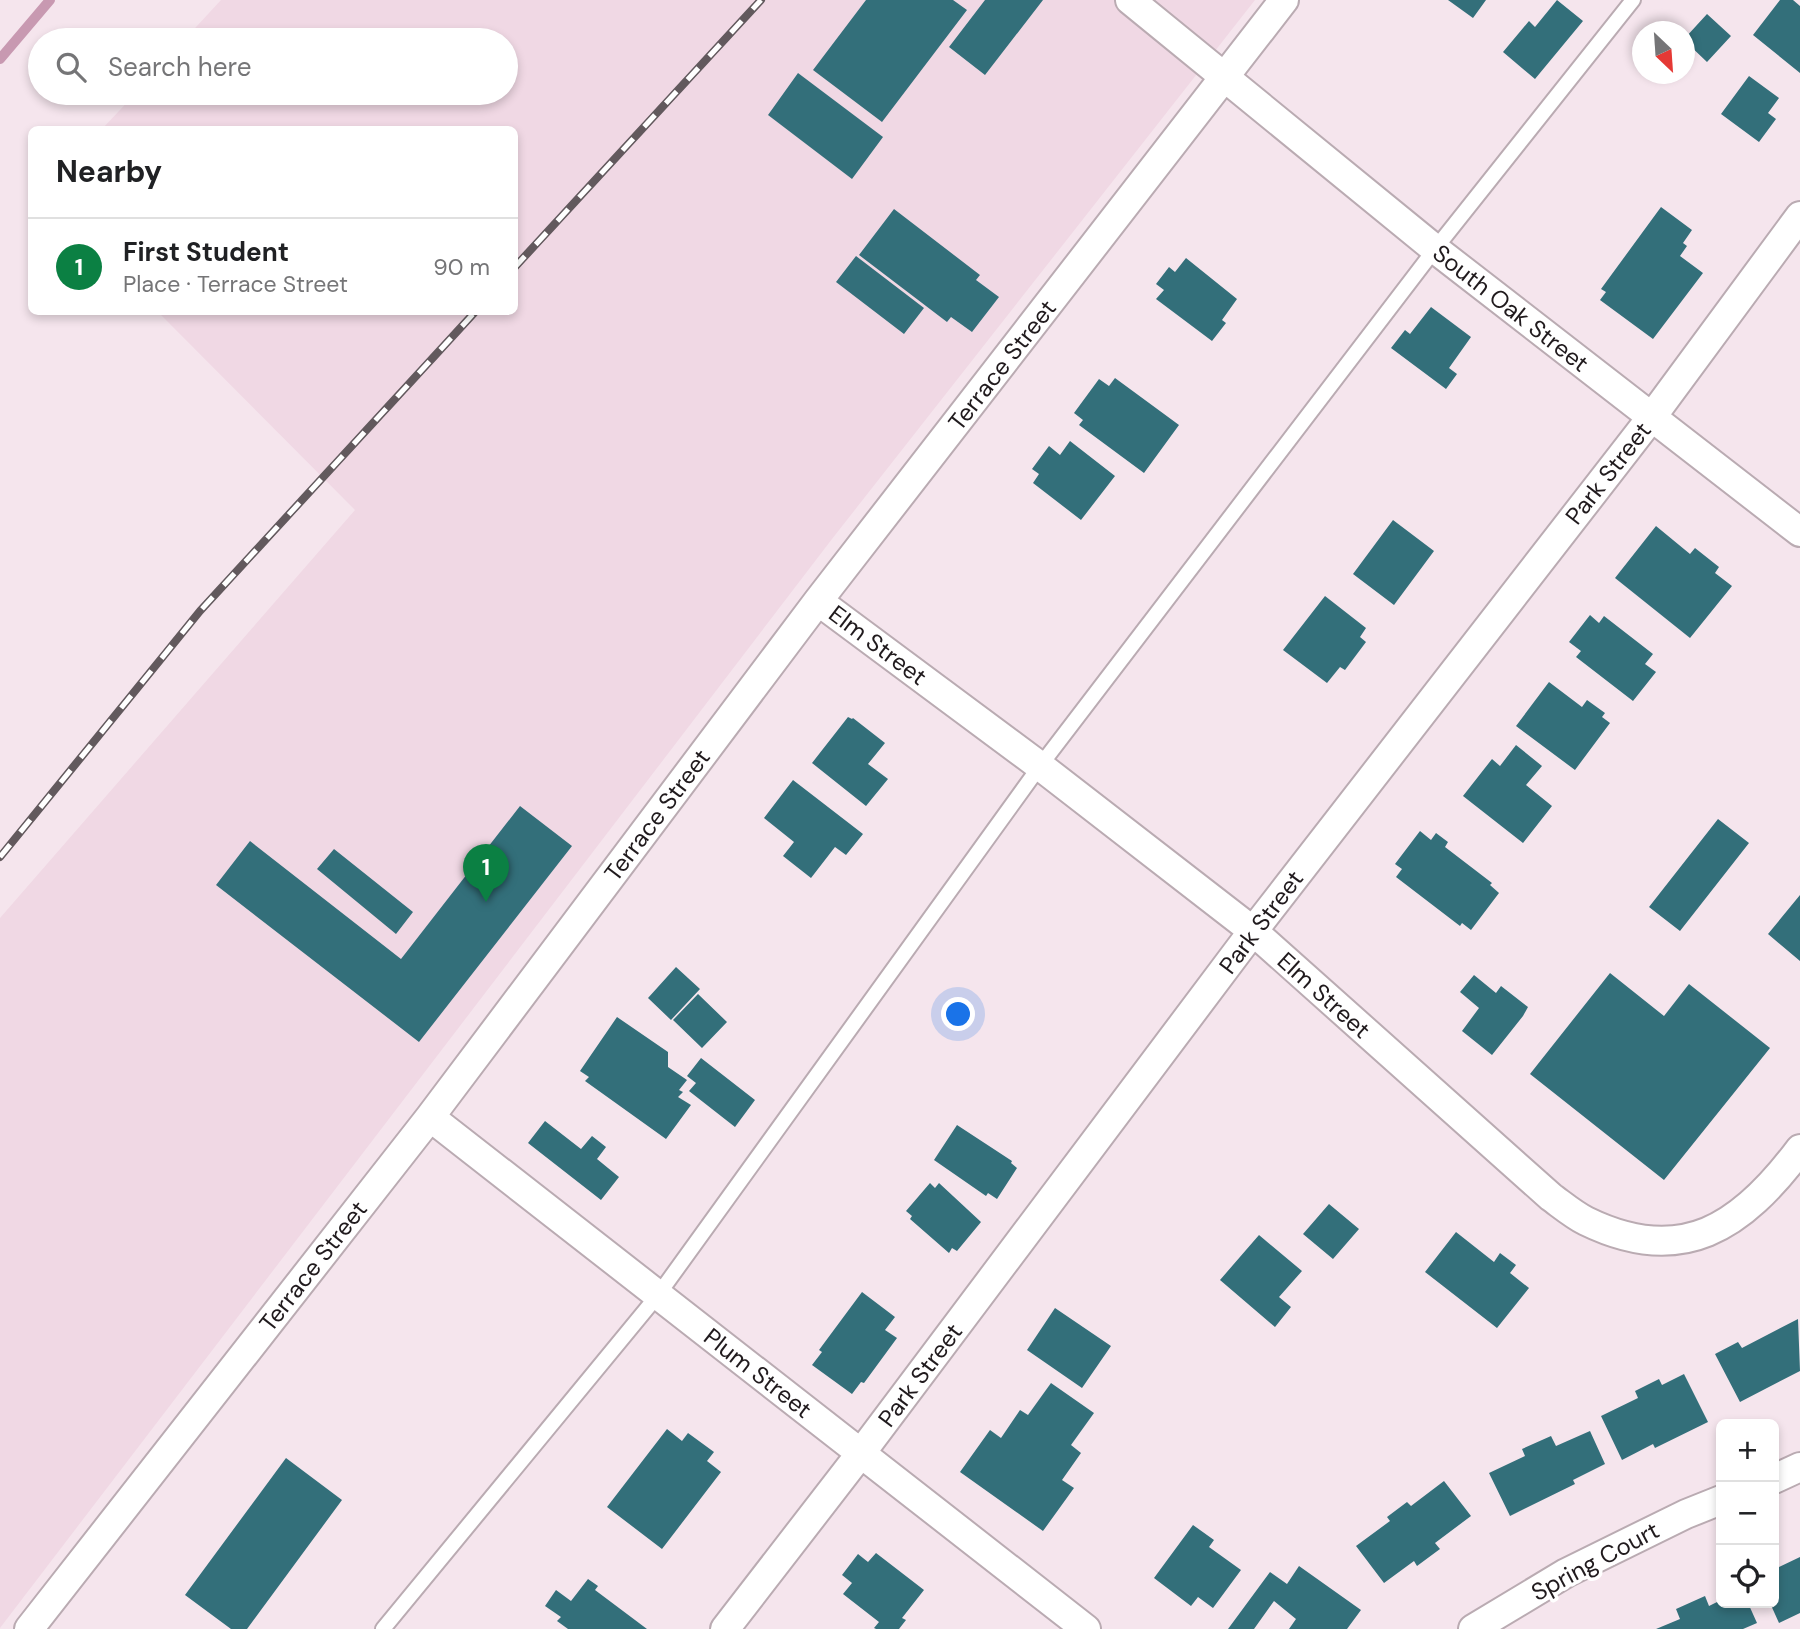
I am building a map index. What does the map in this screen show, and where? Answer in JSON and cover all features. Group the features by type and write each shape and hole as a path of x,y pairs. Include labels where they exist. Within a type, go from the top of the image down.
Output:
{"street":[{"name":"South Oak Street","path":"1130,0 1435,249 1800,532"},
{"name":"Terrace Street","path":"29,1629 430,1117 818,601 1284,0"},
{"name":"Park Street","path":"725,1629 861,1453 1253,931 1651,418 1800,216"},
{"name":"Elm Street","path":"818,601 1040,766 1253,931 1551,1197 1584,1220 1629,1239 1673,1242 1717,1229 1753,1204 1800,1149"},
{"name":"Plum Street","path":"430,1117 1080,1627"},
{"path":"1779,1477 1800,1467"},
{"name":"Spring Court","path":"1473,1629 1566,1573 1716,1502"}],"lane":[{"path":"383,1629 657,1295 1040,766 1435,249 1633,0"}],"shaded area":[{"path":"221,0 1255,0 832,539 0,1628 0,918 355,510 161,315 518,315 518,126 105,126 125,105 518,105 518,28 195,28"}],"building":[{"path":"866,0 953,0 967,10 882,122 813,70"},
{"path":"985,0 1043,0 985,75 949,47"},
{"path":"1448,0 1486,0 1473,18"},
{"path":"1557,0 1583,21 1535,79 1503,52 1529,21 1535,27"},
{"path":"1780,0 1793,0 1800,6 1800,73 1753,35"},
{"path":"1707,14 1731,36 1707,62 1695,51 1695,27"},
{"path":"798,73 883,137 852,179 768,115"},
{"path":"1749,76 1779,98 1768,113 1776,119 1759,142 1721,114"},
{"path":"1661,207 1692,230 1683,243 1687,246 1680,256 1703,273 1653,339 1600,300 1606,292 1601,289"},
{"path":"894,209 980,275 976,280 999,297 972,332 951,317 947,322 859,255"},
{"path":"856,256 924,308 904,334 836,282"},
{"path":"1186,258 1237,299 1222,320 1226,323 1212,341 1156,299 1164,290 1156,284 1169,267 1175,272"},
{"path":"1431,307 1471,337 1449,368 1457,374 1446,389 1391,348 1405,330 1410,334"},
{"path":"1115,378 1179,425 1144,473 1079,425 1083,420 1074,413 1099,379 1109,386"},
{"path":"1070,441 1115,476 1081,520 1033,483 1039,474 1032,469 1049,446 1060,455"},
{"path":"1393,520 1434,551 1394,605 1353,574"},
{"path":"1656,526 1690,554 1695,548 1719,567 1715,573 1732,586 1690,638 1615,578"},
{"path":"1325,596 1366,628 1360,637 1366,642 1345,670 1340,667 1327,683 1283,650"},
{"path":"1590,615 1599,623 1604,616 1653,654 1645,664 1656,672 1633,701 1576,657 1581,651 1569,642"},
{"path":"1549,682 1582,707 1587,700 1605,713 1602,717 1610,723 1575,770 1516,726"},
{"path":"848,717 885,743 868,764 888,779 866,806 812,763"},
{"path":"1516,745 1542,766 1526,785 1552,806 1523,843 1463,796 1492,759 1500,766"},
{"path":"793,780 863,834 846,855 835,847 811,878 783,856 794,842 764,818"},
{"path":"520,806 572,846 419,1042 216,885 250,841 401,959"},
{"path":"1718,819 1749,843 1680,931 1649,907"},
{"path":"1420,831 1431,840 1436,833 1448,842 1445,847 1492,883 1490,885 1499,893 1471,930 1462,923 1460,926 1396,877 1402,869 1395,864"},
{"path":"334,849 413,912 396,934 317,869"},
{"path":"1800,895 1800,961 1768,934"},
{"path":"676,967 700,989 671,1020 648,998"},
{"path":"1610,973 1664,1016 1689,984 1770,1048 1664,1180 1530,1074"},
{"path":"1474,975 1496,993 1501,986 1528,1007 1492,1055 1462,1031 1479,1008 1460,992"},
{"path":"698,994 727,1022 702,1048 673,1020"},
{"path":"617,1017 668,1052 668,1067 687,1080 679,1090 683,1092 678,1097 691,1105 666,1139 585,1081 589,1077 580,1071"},
{"path":"701,1058 755,1100 735,1127 689,1091 696,1083 687,1076"},
{"path":"545,1121 581,1149 592,1136 606,1147 597,1159 619,1177 601,1200 528,1143"},
{"path":"957,1125 1012,1161 1017,1168 997,1199 988,1193 986,1196 934,1160"},
{"path":"930,1183 935,1188 939,1183 981,1222 957,1251 952,1248 949,1253 910,1219 912,1216 906,1211"},
{"path":"1329,1204 1359,1229 1333,1259 1303,1234"},
{"path":"1456,1232 1494,1262 1500,1253 1516,1265 1510,1273 1529,1288 1497,1328 1425,1272"},
{"path":"1259,1235 1302,1271 1279,1297 1291,1307 1275,1327 1220,1280"},
{"path":"862,1292 895,1317 885,1330 897,1338 864,1383 861,1382 852,1394 812,1365 822,1352 819,1350"},
{"path":"1055,1308 1111,1346 1082,1388 1027,1350"},
{"path":"1798,1319 1800,1371 1740,1402 1715,1354 1738,1342 1742,1348"},
{"path":"1684,1374 1708,1422 1655,1448 1653,1444 1622,1460 1601,1416 1638,1398 1635,1391 1659,1379 1662,1385"},
{"path":"1051,1383 1094,1413 1071,1445 1081,1453 1062,1480 1074,1488 1043,1531 960,1472 990,1430 1001,1438 1020,1410 1028,1415"},
{"path":"667,1429 682,1441 688,1433 714,1452 707,1461 721,1472 662,1549 607,1507"},
{"path":"1590,1431 1605,1464 1573,1480 1575,1484 1510,1516 1489,1473 1525,1456 1522,1449 1551,1436 1556,1446"},
{"path":"286,1458 342,1500 247,1629 231,1629 185,1595"},
{"path":"1444,1481 1471,1516 1435,1543 1440,1549 1417,1566 1414,1561 1384,1583 1356,1546 1390,1521 1387,1517 1407,1502 1411,1506"},
{"path":"1193,1525 1214,1540 1209,1547 1241,1570 1213,1608 1198,1597 1191,1606 1154,1578"},
{"path":"876,1553 924,1590 902,1618 906,1620 899,1629 874,1628 879,1622 843,1594 852,1583 842,1575 858,1554 868,1562"},
{"path":"1800,1557 1800,1613 1779,1623 1772,1608 1779,1608 1779,1567"},
{"path":"1299,1566 1361,1610 1347,1629 1289,1629 1296,1619 1274,1601 1254,1629 1228,1629 1270,1572 1287,1584"},
{"path":"588,1579 598,1586 595,1590 647,1629 568,1629 557,1621 561,1617 545,1606 556,1590 571,1601"},
{"path":"1705,1596 1709,1606 1716,1602 1716,1608 1750,1608 1757,1623 1743,1629 1656,1629 1680,1619 1676,1609"}],"waterway":[{"path":"0,59 50,0"}],"railway":[{"path":"518,264 761,0"},
{"path":"0,857 200,611 472,315"}],"place":[{"name":"First Student","path":"486,902"}]}
